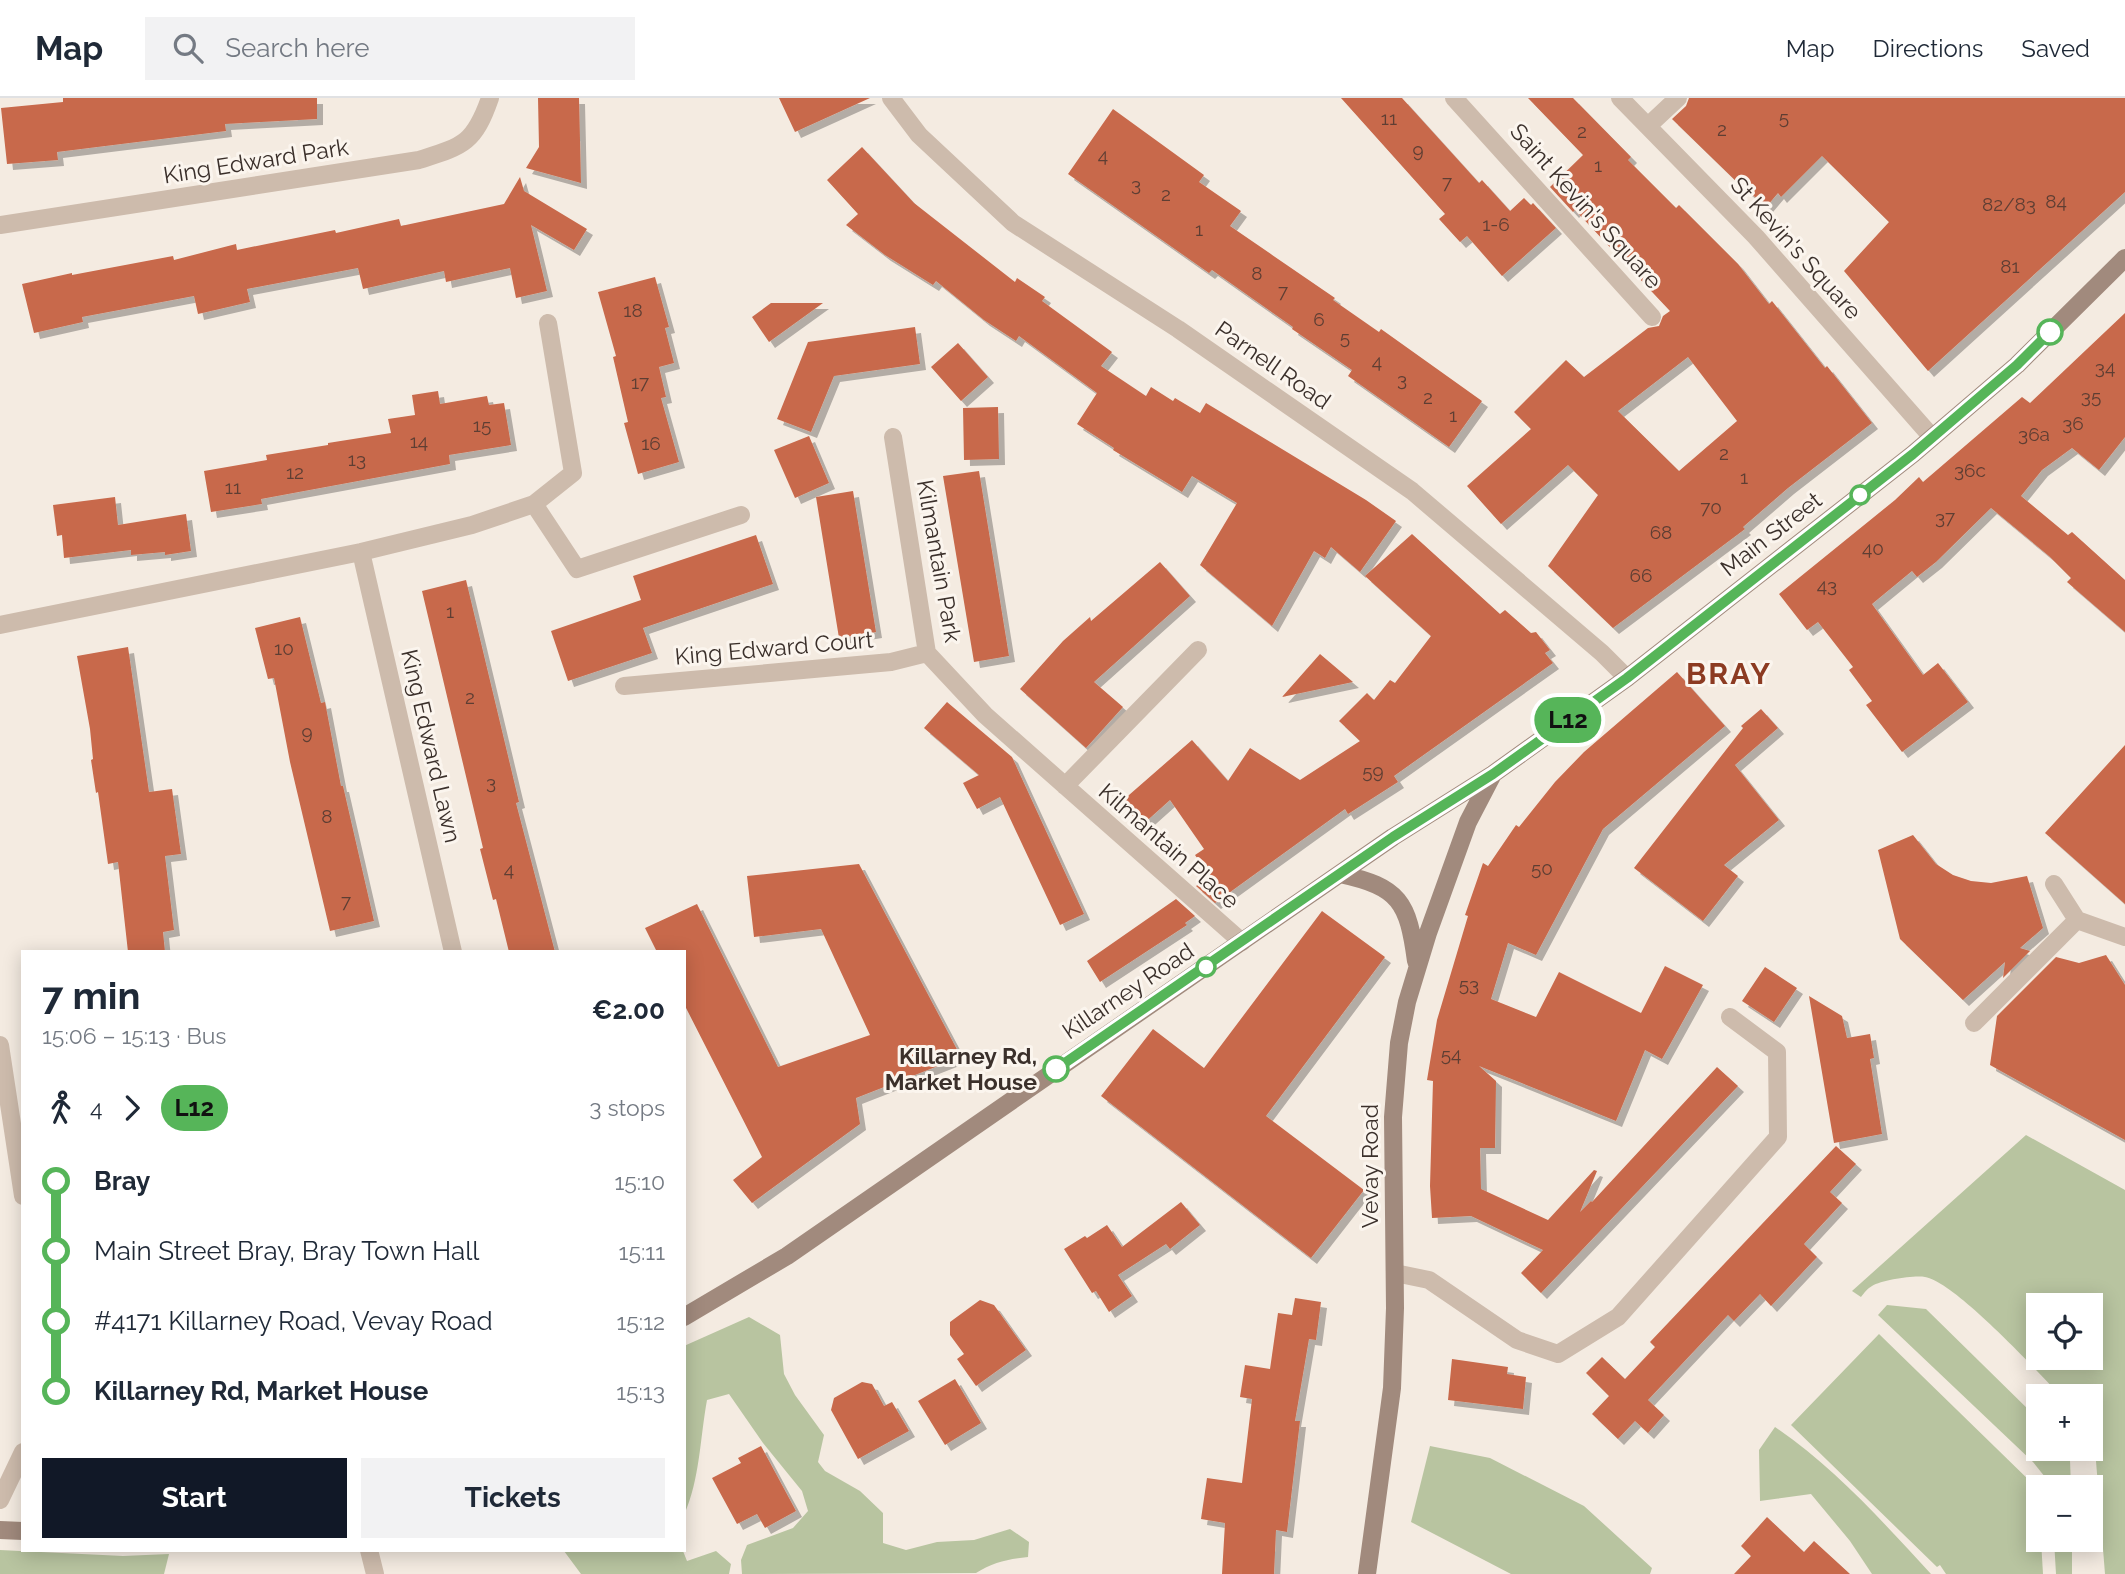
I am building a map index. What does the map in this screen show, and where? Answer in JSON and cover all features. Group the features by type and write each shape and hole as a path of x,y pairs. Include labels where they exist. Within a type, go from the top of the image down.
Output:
{"main road":[{"name":"Main Street","path":"1493,774 1627,678 1913,454 2017,365 2125,258"},
{"name":"Killarney Road","path":"686,1316 788,1256 1340,874 1493,774"},
{"name":"Vevay Road","path":"1367,1574 1392,1388 1395,1273 1393,1177 1399,1043 1406,1002 1468,822 1493,774"},
{"path":"1340,874 1377,886 1401,903 1409,920 1417,968"},
{"path":"0,1530 21,1531"}],"street":[{"name":"King Edward Park","path":"0,225 419,160 459,147 479,128 490,98"},
{"name":"Parnell Road","path":"891,98 919,135 1013,223 1178,329 1412,491 1602,653 1627,678"},
{"name":"Saint Kevin's Square","path":"1454,98 1653,317"},
{"name":"St Kevin's Square","path":"1620,98 1756,237 1931,436"},
{"path":"1648,126 1678,98"},
{"path":"0,625 361,552 472,525 534,504 573,473 548,323"},
{"name":"Kilmantain Park","path":"893,437 927,653 985,715"},
{"path":"534,504 577,569 741,515"},
{"name":"King Edward Lawn","path":"361,552 453,950"},
{"name":"Kilmantain Place","path":"1065,786 1198,650"},
{"name":"King Edward Court","path":"624,686 891,663 927,653"},
{"name":"Kilmantain Place","path":"985,715 1241,942"},
{"path":"2054,884 2077,920 2125,937"},
{"path":"1974,1023 2077,920"},
{"path":"1395,1273 1430,1280 1517,1340 1558,1354 1618,1317 1778,1137 1777,1052 1730,1017"},
{"path":"0,1045 21,1183"},
{"path":"0,1500 21,1456"},
{"path":"370,1552 375,1574"}],"green space":[{"path":"2026,1135 2125,1190 2125,1574 2105,1574 2103,1475 2097,1475 2096,1461 2103,1461 2103,1384 2049,1384 2036,1370 2103,1370 2103,1293 2026,1293 2026,1360 1956,1294 1925,1277 1906,1277 1877,1284 1861,1297 1852,1291"},
{"path":"1887,1305 1926,1309 2026,1407 2026,1455 1878,1315"},
{"path":"749,1317 780,1335 784,1374 795,1395 824,1435 818,1462 825,1471 860,1491 883,1513 883,1543 906,1550 937,1542 974,1540 1010,1529 1029,1542 1028,1557 1001,1562 976,1573 742,1574 741,1560 747,1545 793,1528 808,1511 802,1491 763,1443 729,1394 707,1400 696,1473 686,1509 686,1345"},
{"path":"1879,1334 2026,1477 2026,1552 2042,1552 2043,1574 1946,1574 1940,1565 1937,1567 1791,1425"},
{"path":"1775,1427 1838,1478 1931,1574 1872,1574 1850,1541 1811,1494 1760,1501 1759,1450"},
{"path":"1430,1446 1490,1458 1584,1506 1652,1568 1650,1574 1511,1574 1411,1522"},
{"path":"2070,1461 2071,1475 2043,1475 2033,1462"},
{"path":"0,1550 123,1556 169,1554 164,1574 0,1574"},
{"path":"716,1551 731,1564 729,1574 581,1574 565,1552 683,1552 687,1561"},
{"path":"2055,1552 2072,1552 2072,1574 2056,1574"}],"building":[{"path":"63,98 317,98 317,119 225,124 226,131 57,152 58,160 7,164 1,108 63,102"},
{"path":"538,98 579,98 581,183 526,168 539,147"},
{"path":"779,98 870,98 795,132"},
{"path":"1341,98 1402,98 1479,183 1482,180 1510,211 1524,198 1531,205 1533,203 1556,228 1502,276 1467,236 1460,242 1439,219 1445,214"},
{"path":"1528,98 1573,98 1631,157 1628,160 1676,208 1679,205 1738,264 1769,304 1772,301 1825,368 1827,366 1872,423 1788,488 1743,527 1745,529 1613,628 1548,566 1598,495 1568,465 1501,524 1467,486 1531,429 1514,412 1566,360 1584,377 1648,328 1659,326 1663,316 1670,311 1550,187 1583,155","holes":["1688,357 1737,421 1679,471 1618,411"]},
{"path":"1689,98 2125,98 2125,192 1928,371 1844,271 1889,222 1822,156 1781,197 1778,193 1767,206 1742,187 1672,119 1686,106"},
{"path":"1113,109 1204,175 1199,182 1241,211 1230,226 1482,401 1449,447 1348,376 1352,370 1292,329 1293,327 1212,270 1209,273 1068,174"},
{"path":"862,147 914,203 1015,282 1017,278 1045,297 1042,301 1112,352 1101,366 1146,396 1151,387 1200,413 1206,403 1396,521 1360,572 1331,547 1325,558 1314,551 1272,626 1200,565 1237,503 1192,476 1182,492 1113,450 1114,448 1077,424 1097,393 1019,336 1016,341 984,320 936,281 933,285 885,255 846,225 858,214 827,180"},
{"path":"520,177 524,191 587,229 574,250 531,225 547,291 516,298 510,268 446,282 444,271 363,289 358,268 247,289 250,302 198,314 194,296 82,317 83,322 34,333 22,284 173,256 174,260 236,244 237,250 335,230 336,233 399,219 401,226 504,204"},
{"path":"655,277 669,327 665,328 674,363 659,367 666,397 661,398 679,462 638,474 624,423 628,422 613,357 616,356 598,292"},
{"path":"771,303 823,303 769,342 752,317"},
{"path":"2125,313 2125,437 2099,470 2072,448 2042,470 2021,496 2068,535 2072,532 2125,580 2125,632 2067,582 2071,578 2049,556 1991,508 1936,562 1917,577 1912,571 1872,604 1923,675 1938,663 1968,702 1902,752 1866,705 1872,701 1849,670 1853,667 1818,622 1807,630 1779,594 1895,500 1919,477 1923,482 2022,397 2030,403"},
{"path":"915,327 920,364 834,376 811,432 777,419 808,342"},
{"path":"958,343 988,377 961,401 931,367"},
{"path":"438,391 440,404 487,396 489,405 504,403 511,445 449,455 450,464 261,499 262,504 211,512 204,471 267,460 266,455 391,433 388,419 415,415 412,395"},
{"path":"998,407 999,459 964,460 963,408"},
{"path":"809,436 829,483 795,498 774,450"},
{"path":"979,471 1009,656 974,662 943,476"},
{"path":"853,491 876,632 839,638 816,497"},
{"path":"115,497 118,525 186,514 191,551 165,555 165,552 131,555 131,550 64,558 62,535 57,536 53,505"},
{"path":"1412,534 1500,614 1505,610 1531,633 1536,632 1550,650 1545,653 1553,663 1394,776 1398,782 1348,814 1345,809 1215,903 1196,886 1210,877 1195,855 1204,849 1170,800 1141,826 1121,802 1192,740 1228,781 1250,748 1300,780 1360,741 1339,721 1367,693 1374,700 1390,680 1395,683 1431,636 1365,576"},
{"path":"756,535 773,584 643,628 652,653 568,681 551,631 641,600 633,576"},
{"path":"1160,562 1190,596 1094,682 1123,707 1086,748 1020,689 1063,641 1090,617 1091,621"},
{"path":"466,580 519,802 516,803 554,950 509,950 480,849 483,848 422,591"},
{"path":"300,617 321,703 325,702 341,786 374,921 330,931 290,762 274,678 268,679 255,628"},
{"path":"128,647 149,792 172,789 181,854 165,856 174,930 163,932 165,950 128,950 118,862 108,864 77,656"},
{"path":"1320,654 1353,682 1282,697"},
{"path":"1677,672 1725,726 1603,829 1536,955 1508,943 1491,999 1536,1017 1559,972 1641,1013 1665,966 1703,985 1662,1059 1645,1050 1616,1121 1479,1066 1496,1081 1495,1148 1480,1148 1481,1189 1548,1220 1594,1170 1597,1171 1580,1212 1717,1067 1738,1086 1541,1293 1521,1273 1543,1250 1471,1216 1432,1218 1430,1186 1433,1081 1427,1080 1437,1020 1468,916 1465,915 1483,863 1488,866 1516,825 1519,827 1555,782 1584,752"},
{"path":"947,702 1012,757 1084,914 1060,925 1000,797 977,809 963,783 979,775 924,728"},
{"path":"1761,709 1778,728 1735,765 1779,820 1724,865 1738,876 1703,921 1634,868 1743,728 1741,726"},
{"path":"2125,745 2125,904 2045,833"},
{"path":"1913,835 1936,864 1953,875 1971,881 1991,883 2027,876 2043,928 2020,948 2030,951 2003,978 2005,962 1963,1000 1900,939 1878,850"},
{"path":"859,864 961,1057 856,1098 860,1124 752,1203 733,1180 762,1157 686,1008 686,950 656,950 645,928 697,904 778,1067 870,1035 821,929 754,937 747,876"},
{"path":"1176,899 1195,916 1185,923 1187,925 1100,982 1087,961"},
{"path":"1322,911 1385,957 1266,1116 1364,1190 1311,1258 1101,1096 1153,1029 1204,1068"},
{"path":"2106,955 2125,985 2125,1140 1990,1065 1997,1016 2056,957 2079,963"},
{"path":"1765,967 1797,988 1774,1022 1742,1001"},
{"path":"1809,996 1842,1016 1847,1038 1870,1034 1874,1058 1870,1059 1882,1134 1834,1143"},
{"path":"1836,1146 1856,1164 1830,1192 1842,1203 1804,1244 1817,1257 1771,1306 1760,1294 1734,1321 1728,1315 1648,1400 1664,1415 1648,1433 1635,1421 1618,1439 1592,1414 1609,1396 1586,1373 1602,1357 1625,1379 1655,1347 1650,1342"},
{"path":"1181,1202 1200,1225 1170,1249 1166,1244 1118,1275 1132,1296 1109,1312 1096,1291 1092,1293 1064,1249 1107,1225 1122,1247"},
{"path":"1295,1298 1321,1302 1316,1340 1309,1339 1295,1421 1300,1421 1287,1532 1276,1530 1274,1574 1222,1574 1225,1523 1201,1519 1207,1478 1242,1483 1252,1399 1240,1397 1245,1365 1270,1369 1278,1313 1292,1315"},
{"path":"980,1300 994,1305 1026,1350 976,1386 957,1359 964,1354 950,1335 950,1322"},
{"path":"1452,1359 1508,1367 1507,1374 1526,1377 1523,1409 1448,1400"},
{"path":"955,1379 981,1423 945,1445 918,1401"},
{"path":"862,1382 872,1384 884,1406 892,1402 909,1431 858,1459 831,1410 834,1398"},
{"path":"761,1446 796,1511 765,1528 757,1514 737,1524 712,1478 741,1463 738,1458"},
{"path":"1767,1517 1804,1552 1814,1541 1850,1574 1734,1574 1751,1556 1741,1546"}],"bus line":[{"name":"L12","path":"1056,1069 1393,837 1493,774 1627,678 1913,454 2017,365 2050,332"}],"place":[{"name":"Killarney Rd, Market House","path":"1056,1069"}],"district":[{"name":"BRAY","path":"1729,674"}]}
